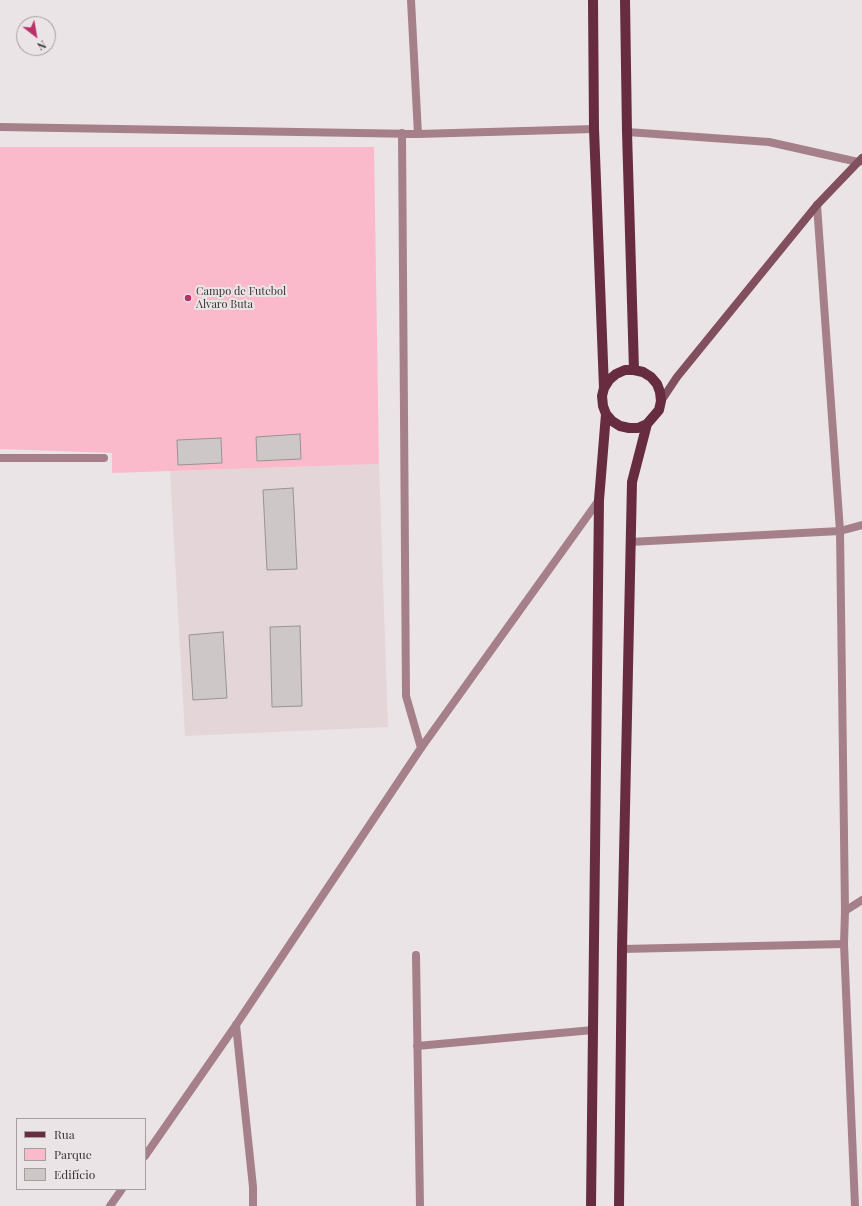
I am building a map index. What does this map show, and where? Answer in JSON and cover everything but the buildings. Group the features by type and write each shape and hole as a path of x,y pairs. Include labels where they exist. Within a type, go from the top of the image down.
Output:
{"main road":[{"path":"593,0 594,129 604,388 602,396 603,406 606,414 612,421 620,426 629,428 638,428 647,424 659,410 661,401 657,384 651,377 643,372 625,370 616,374 609,380 604,388"},
{"path":"625,0 627,132 634,370"},
{"path":"591,1206 592,1030 600,500 606,414"},
{"path":"619,1206 622,949 632,482 647,424"}],"street":[{"path":"411,0 418,134"},
{"path":"0,128 418,134 594,129"},
{"path":"627,132 769,142 861,160"},
{"path":"402,133 406,696 421,748"},
{"path":"661,401 677,377 817,205 861,160"},
{"path":"817,205 840,531 845,911 844,944 854,1206"},
{"path":"0,458 104,458"},
{"path":"146,1155 236,1024 421,748 600,500"},
{"path":"630,542 840,531 862,525"},
{"path":"845,911 862,900"},
{"path":"622,949 844,944"},
{"path":"416,955 420,1206"},
{"path":"236,1024 253,1187 253,1206"},
{"path":"417,1046 592,1030"},
{"path":"110,1206 121,1190"}],"shaded area":[{"path":"379,464 388,727 185,736 170,471"}],"green space":[{"name":"Campo de Futebol Alvaro Buta","path":"0,147 374,147 379,464 112,473 112,453 0,449"}],"place":[{"name":"Campo de Futebol Alvaro Buta","path":"188,298"}]}
